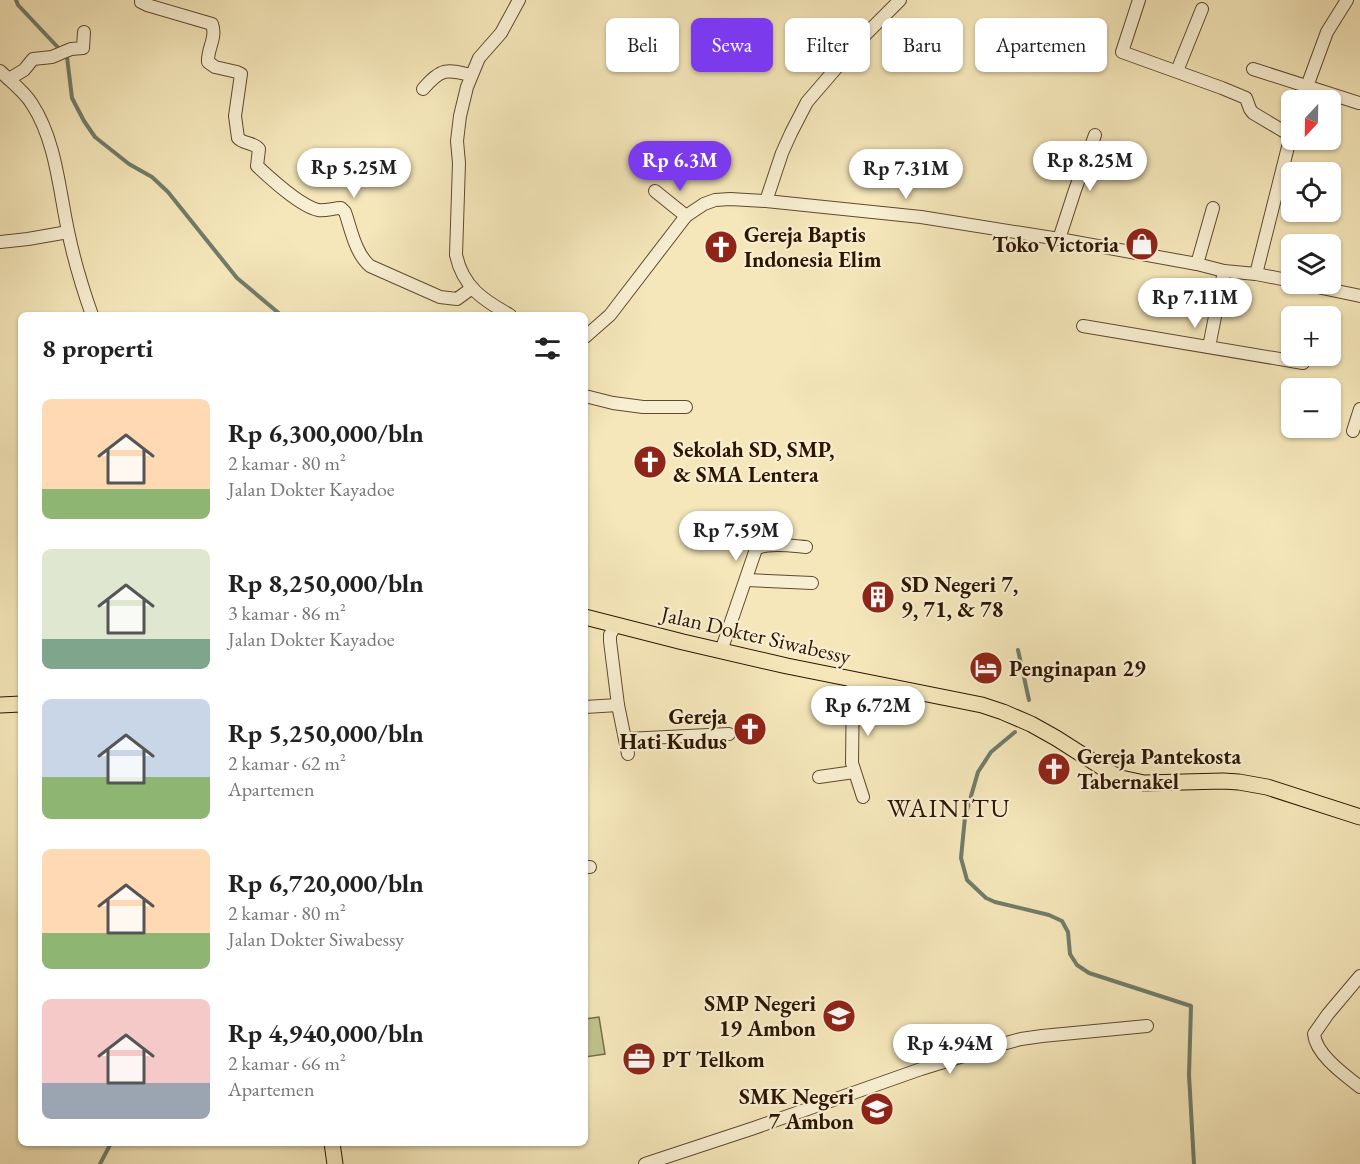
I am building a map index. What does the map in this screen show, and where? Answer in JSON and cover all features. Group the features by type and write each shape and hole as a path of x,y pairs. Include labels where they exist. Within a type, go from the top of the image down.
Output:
{"main road":[{"name":"Jalan Dokter Siwabessy","path":"588,618 721,651 973,703 1003,712 1030,724 1111,773 1131,780 1144,783 1239,782 1267,788 1360,817"},
{"path":"0,705 18,704"},
{"path":"332,1146 335,1164"}],"street":[{"path":"141,0 147,5 213,24 214,37 207,58 208,62 215,67 241,74 235,116 237,138 256,145 259,149 256,166 297,199 318,210 342,208 364,261 370,266 440,297 457,299 472,288"},
{"path":"505,312 489,303 472,288 458,266 456,255 459,163 457,141 462,106 471,75 479,58 501,33 519,0"},
{"path":"766,201 790,133 807,102 863,37 900,0"},
{"path":"1139,0 1122,52 1246,98 1253,113 1281,128"},
{"path":"1306,90 1327,32 1347,0"},
{"path":"1177,71 1202,9"},
{"path":"4,75 24,70 33,59 52,57 71,49 83,48 84,32"},
{"path":"1253,69 1359,103"},
{"path":"423,89 439,73 455,71 471,75"},
{"path":"4,75 28,99 45,130 52,151 78,274 91,312"},
{"path":"1059,239 1095,135"},
{"path":"1256,274 1287,150"},
{"path":"655,191 686,216"},
{"path":"588,334 610,315 686,216 704,204 715,200 766,201 921,217 1281,279"},
{"path":"1197,264 1213,208"},
{"path":"0,242 68,232"},
{"path":"1209,347 1224,270"},
{"path":"1341,292 1360,296"},
{"path":"1083,326 1281,359"},
{"path":"588,397 643,407 686,407"},
{"path":"1353,431 1360,409"},
{"path":"721,651 758,546 806,547"},
{"path":"746,580 812,583"},
{"path":"615,626 610,635 610,641 618,705 628,754"},
{"path":"854,680 852,763 863,797"},
{"path":"588,707 618,705"},
{"path":"626,739 729,735"},
{"path":"819,777 854,772"},
{"path":"1360,976 1314,1034 1320,1051 1360,1087"},
{"path":"645,1164 921,1069 999,1045 1042,1036 1147,1026"}],"green space":[{"path":"599,1017 605,1054 588,1057 588,1019"}],"waterway":[{"path":"16,0 18,5 67,57 72,98 95,137 129,164 152,177 168,192 237,278 277,312"},
{"path":"1018,650 1029,700"},
{"path":"1015,732 991,752 978,772 965,817 961,858 967,880 986,898 995,902 1049,915 1062,921 1068,932 1070,954 1077,965 1089,973 1191,1006 1189,1075 1194,1164"},
{"path":"100,1164 109,1146"}],"place":[{"name":"Toko Victoria","path":"1142,244"},
{"name":"Gereja Baptis Indonesia Elim","path":"721,247"},
{"name":"Sekolah SD, SMP, & SMA Lentera","path":"650,462"},
{"name":"SD Negeri 7, 9, 71, & 78","path":"878,597"},
{"name":"Penginapan 29","path":"986,668"},
{"name":"Gereja Hati Kudus","path":"750,729"},
{"name":"Gereja Pantekosta Tabernakel","path":"1054,769"},
{"name":"SMP Negeri 19 Ambon","path":"839,1016"},
{"name":"PT Telkom","path":"639,1059"},
{"name":"SMK Negeri 7 Ambon","path":"877,1109"}],"district":[{"name":"WAINITU","path":"949,808"}]}
